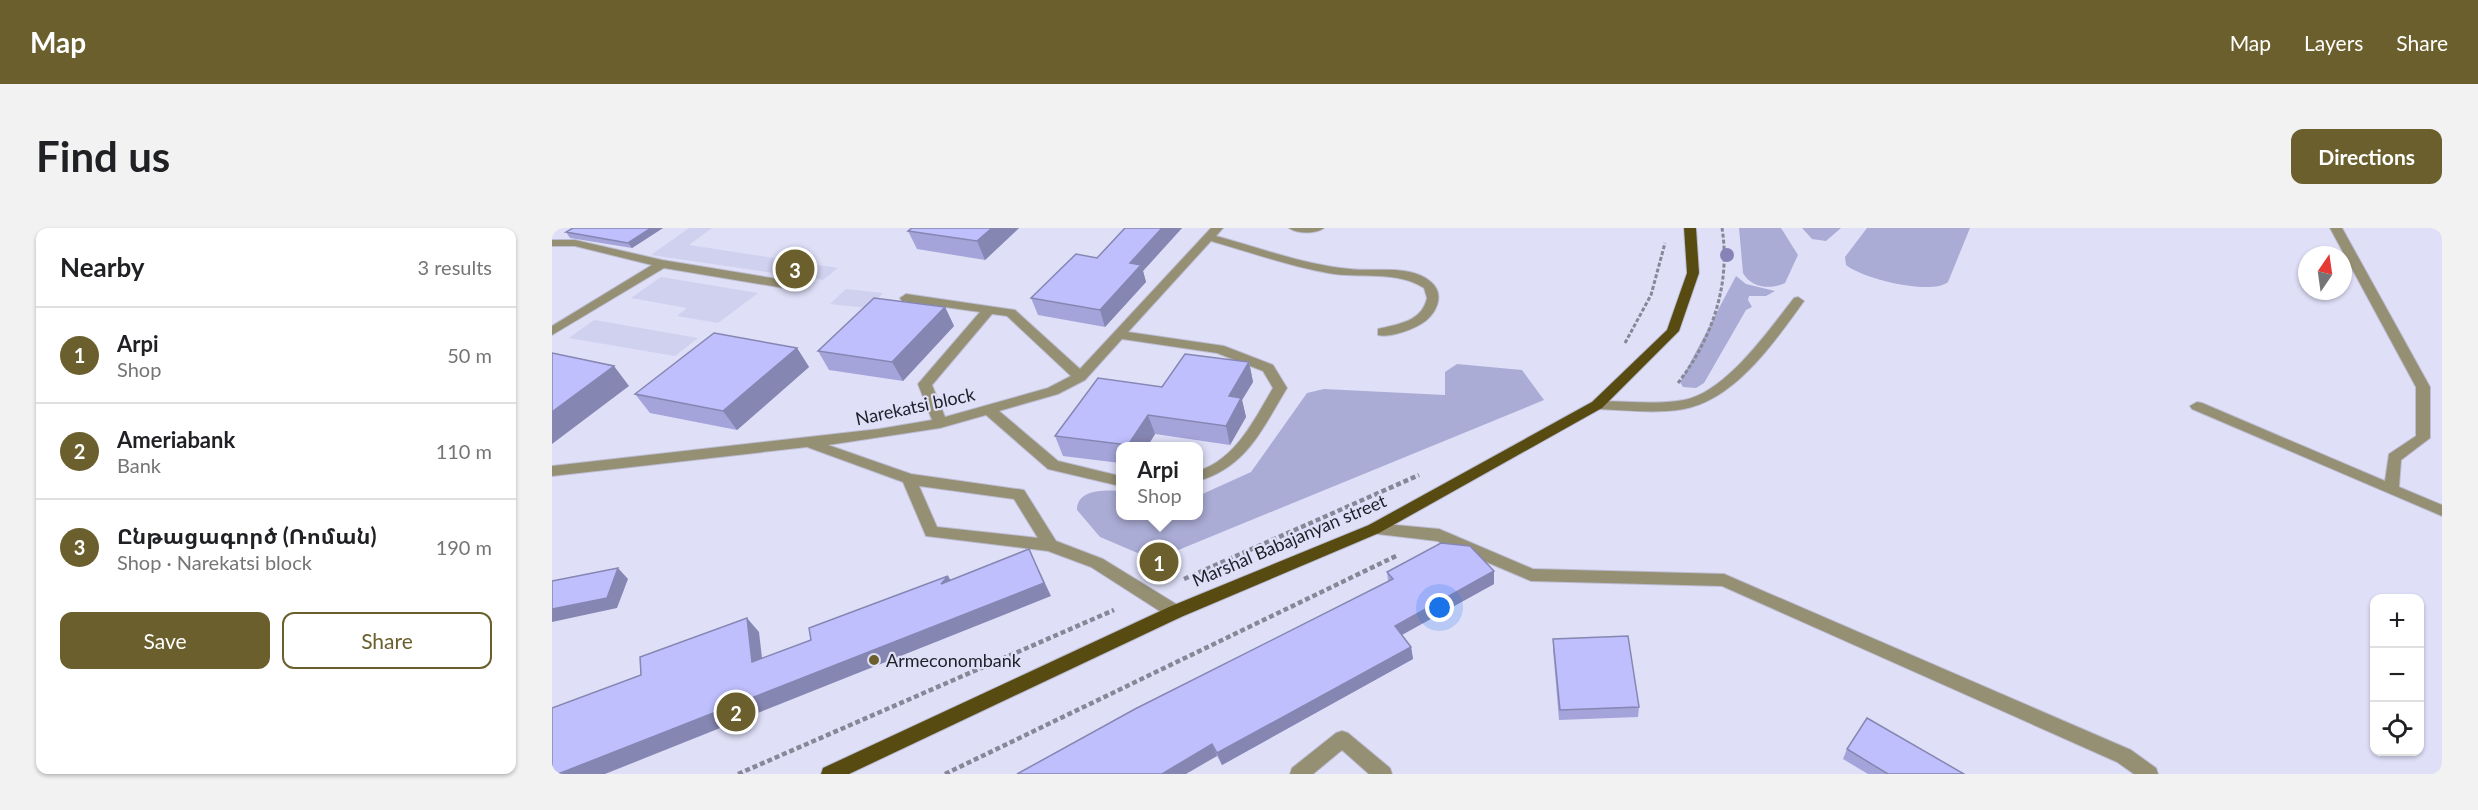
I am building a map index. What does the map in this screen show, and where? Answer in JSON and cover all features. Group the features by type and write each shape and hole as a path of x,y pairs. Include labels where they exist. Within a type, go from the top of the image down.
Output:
{"main road":[{"name":"Marshal Babajanyan street","path":"830,774 1176,612 1374,529 1597,405 1673,331 1693,273 1690,228"}],"street":[{"path":"1294,228 1318,228"},
{"path":"2336,228 2423,387 2423,438 2394,458 2392,488"},
{"path":"1213,232 1343,272 1400,276 1418,279 1429,285 1434,293 1434,303 1425,314 1410,325 1382,332"},
{"name":"Narekatsi block","path":"552,471 879,434 940,423 1053,391 1080,376 1121,335 1213,232"},
{"path":"552,243 575,243 662,264 796,286"},
{"path":"552,331 662,264"},
{"path":"906,298 1011,313 1080,376"},
{"path":"1597,405 1654,406 1693,402 1736,375 1798,301"},
{"path":"940,423 925,384 989,310"},
{"path":"1121,335 1219,349 1268,368 1280,388 1238,454 1209,474 1203,475"},
{"path":"2197,406 2442,511"},
{"path":"988,409 1053,465 1116,480"},
{"path":"809,443 909,479 1019,494 1050,545"},
{"path":"909,479 932,532 1050,545 1097,563 1176,612"},
{"path":"1374,529 1440,535 1531,574 1724,580 2124,756 2149,774"},
{"path":"1299,774 1342,739 1383,774"}],"path":[{"path":"1622,347 1652,296 1660,276 1666,235"},
{"path":"738,774 1426,471"},
{"path":"945,774 1440,535"}],"shaded area":[{"path":"689,228 712,228 689,245 838,268 823,280 651,255"},
{"path":"1739,228 1781,228 1798,255 1785,283 1768,287 1756,285 1747,278 1743,273"},
{"path":"1802,228 1841,228 1826,241 1812,239"},
{"path":"1867,228 1970,228 1948,282 1939,286 1927,287 1880,280 1846,265 1845,257"},
{"path":"1736,276 1746,284 1775,291 1766,296 1749,296 1748,300 1752,307 1746,310 1704,383 1696,388 1683,387 1680,382"},
{"path":"661,277 758,293 718,323 677,316 687,308 631,298"},
{"path":"846,289 883,293 868,308 830,304"},
{"path":"594,320 698,338 675,356 569,338"},
{"path":"1457,364 1522,370 1544,400 1154,560 1100,537 1077,510 1078,503 1087,494 1116,491 1116,520 1203,520 1203,494 1251,472 1307,393 1324,389 1445,395 1445,372"}],"building":[{"path":"573,228 651,228 628,243 566,232"},
{"path":"912,228 992,228 977,241 908,231"},
{"path":"1125,228 1162,228 1130,263 1141,265 1100,310 1031,298 1076,254 1097,258"},
{"path":"874,298 945,307 892,362 818,351"},
{"path":"714,333 797,348 723,411 635,394"},
{"path":"552,353 614,366 552,412"},
{"path":"1185,354 1249,362 1229,396 1241,398 1226,426 1148,415 1130,442 1116,444 1055,436 1098,378 1162,387"},
{"path":"1441,543 1470,546 1494,571 1395,626 1411,647 1217,753 1212,744 1162,774 1017,774 1135,709 1393,579 1387,572"},
{"path":"1029,549 1044,583 558,774 552,774 552,708 641,675 640,657 747,618 752,662 811,640 809,628 948,576 941,584"},
{"path":"618,568 607,598 552,609 552,581"},
{"path":"1628,636 1639,707 1560,710 1553,639"},
{"path":"1867,718 1964,774 1888,774 1847,749"}],"place":[{"name":"Ընթացագործ (Ռոման)","path":"795,269"},
{"name":"Arpi","path":"1159,562"},
{"name":"Armeconombank","path":"874,660"},
{"name":"Ameriabank","path":"736,712"}]}
